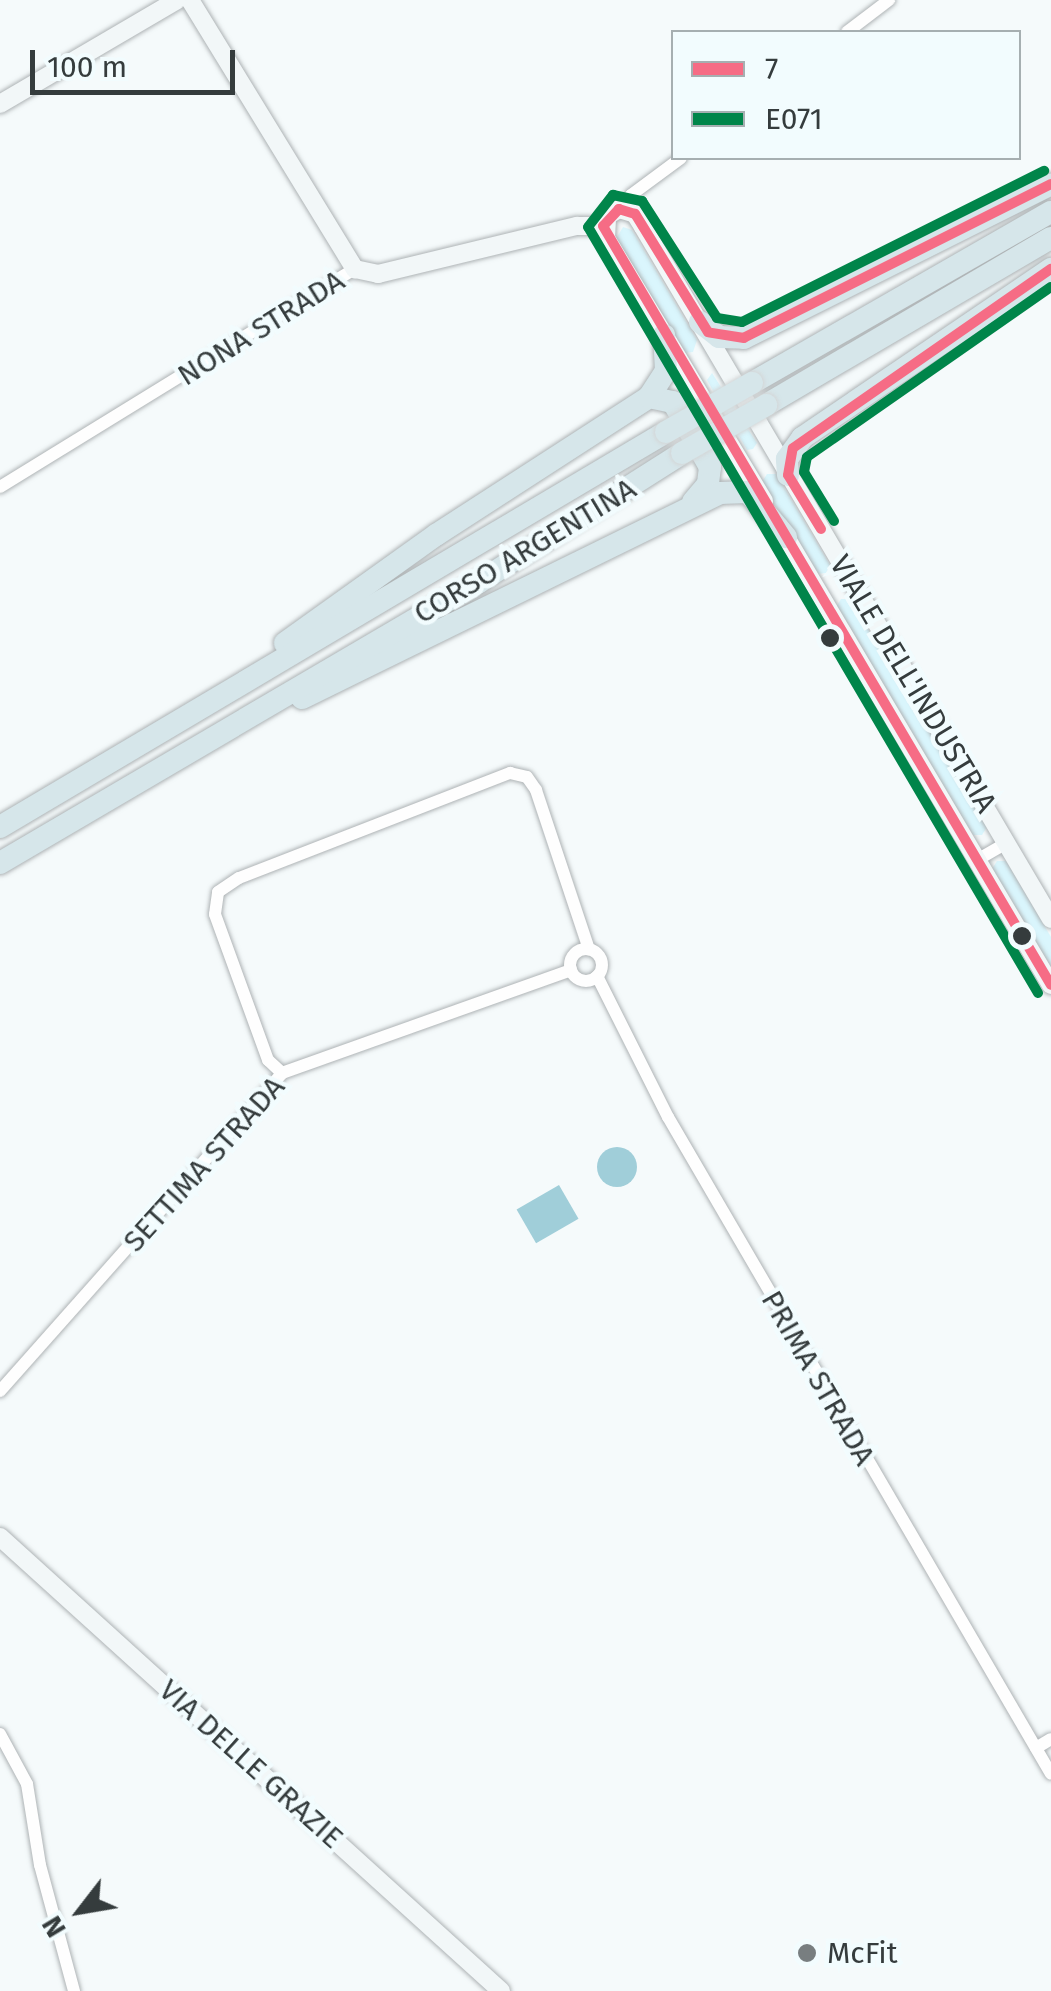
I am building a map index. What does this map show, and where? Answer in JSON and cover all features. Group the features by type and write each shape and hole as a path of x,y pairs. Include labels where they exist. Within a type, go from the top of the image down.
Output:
{"highway":[{"path":"700,322 719,337 744,338 1051,184"},
{"name":"CORSO ARGENTINA","path":"7,821 666,432 1051,212"},
{"name":"CORSO ARGENTINA","path":"0,863 682,453 1051,238"},
{"path":"788,475 787,459 802,438 1051,269"},
{"path":"150,738 436,535 649,397 666,371 664,335"},
{"path":"649,397 673,402 710,466 708,484 690,504"},
{"path":"165,766 690,504 734,489 748,492 786,537"},
{"path":"0,873 37,842"}],"street":[{"path":"0,104 177,0"},
{"path":"190,0 355,269"},
{"path":"850,30 889,0"},
{"path":"603,226 607,216 629,210 631,195 679,160"},
{"name":"VIALE DELL'INDUSTRIA","path":"629,210 700,322 1051,920"},
{"name":"NONA STRADA","path":"0,487 341,284 355,269 378,274 577,226 603,226"},
{"name":"VIALE DELL'INDUSTRIA","path":"603,226 1051,985"},
{"name":"PRIMA STRADA","path":"282,1073 268,1060 215,914 218,892 239,878 510,773 527,777 536,790 588,949 601,960 597,976 628,1048 1051,1774"},
{"name":"VIALE DELL'INDUSTRIA","path":"977,860 1006,843"},
{"path":"588,949 573,955 570,970 582,980 597,976"},
{"name":"SETTIMA STRADA","path":"0,1391 282,1073 570,970"},
{"name":"VIA DELLE GRAZIE","path":"0,1537 7,1548 501,1991"},
{"path":"0,1734 27,1784 40,1865 74,1991"},
{"path":"1036,1748 1051,1738"},
{"path":"425,1925 486,1991"}],"shaded area":[{"path":"623,227 632,230 697,340 693,352 685,353 616,239"},
{"path":"712,373 757,443 753,449 747,450 707,380"},
{"path":"767,474 776,474 830,565 826,573 816,574 762,482"},
{"path":"841,599 850,599 987,827 982,835 973,835 836,607"},
{"path":"997,861 1006,861 1051,937 1051,969 992,869"},
{"path":"617,1147 631,1153 637,1167 631,1181 617,1187 603,1181 597,1167 603,1153"},
{"path":"559,1185 578,1219 536,1243 517,1210"}],"transit line":[{"name":"E071","path":"1038,993 588,227 613,195 642,201 717,318 742,322 1044,171"},
{"name":"7","path":"1051,184 744,338 708,332 635,214 619,209 603,226 1051,985"},
{"name":"7","path":"821,529 788,475 793,448 1051,269"},
{"name":"E071","path":"834,521 804,472 807,457 1051,287"}],"place":[{"name":"McFit","path":"807,1953"}]}
